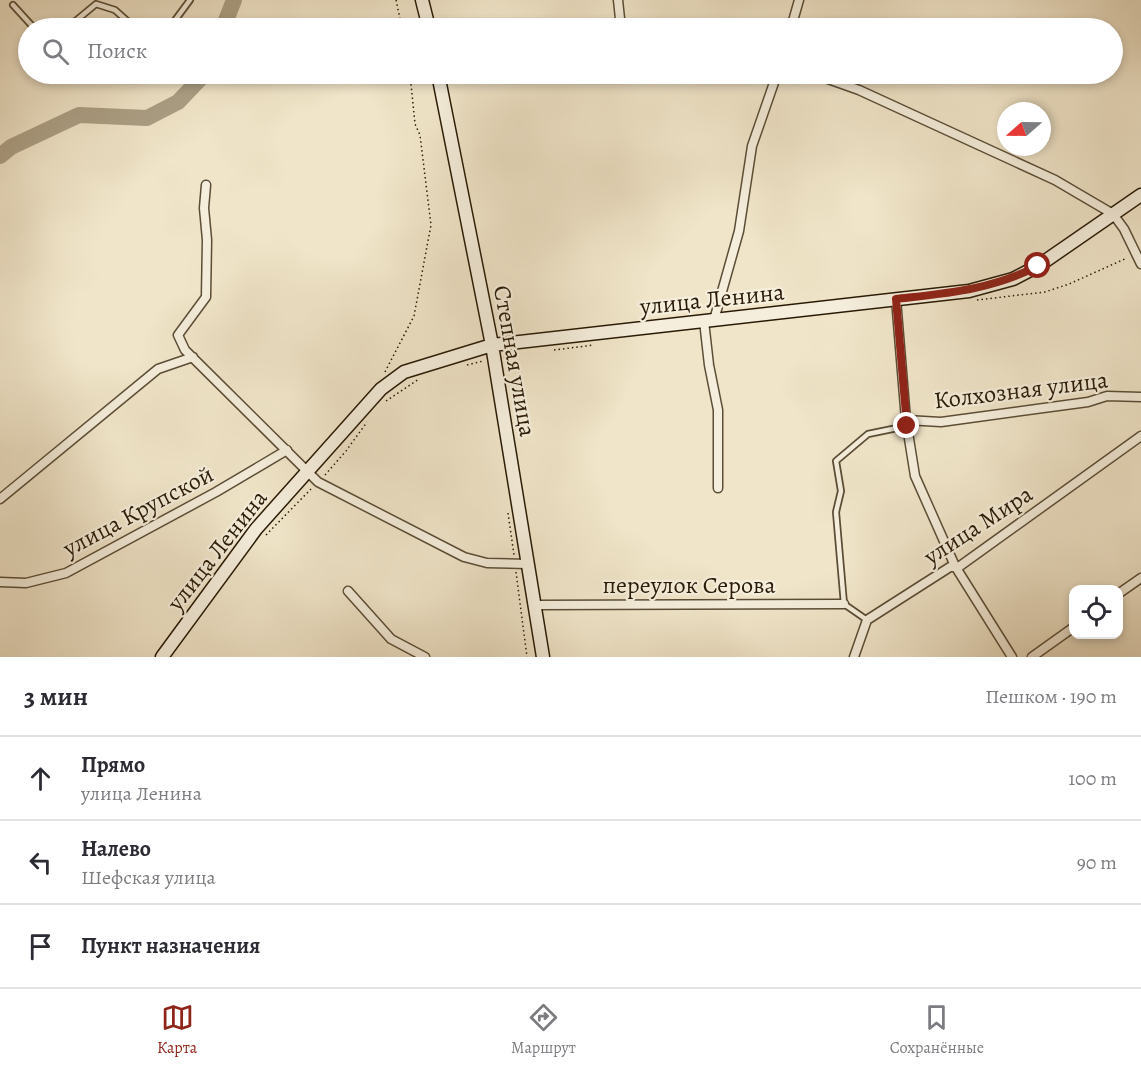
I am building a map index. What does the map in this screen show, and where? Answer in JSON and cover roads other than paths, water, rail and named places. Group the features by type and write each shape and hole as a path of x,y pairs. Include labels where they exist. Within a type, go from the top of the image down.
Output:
{"street":[{"path":"422,0 426,18"},
{"path":"618,0 620,18"},
{"path":"794,18 799,0"},
{"name":"Степная улица","path":"440,84 492,345 543,657"},
{"path":"718,488 718,410 709,365 709,320 739,231 752,146 774,84"},
{"path":"842,84 1055,180 1113,214 1124,229 1141,264"},
{"path":"206,185 204,208 207,240 206,297 178,335 185,350 318,482 464,557 487,563 528,564"},
{"name":"улица Ленина","path":"162,657 256,529 381,389 404,372 492,345 969,291 1013,279 1038,266 1141,195"},
{"path":"896,299 907,423 915,476 955,567 1012,657"},
{"path":"0,499 158,369 193,357"},
{"name":"Колхозная улица","path":"907,423 941,422 1088,402 1107,396 1141,397"},
{"name":"улица Мира","path":"867,620 950,567 960,566 1141,436"},
{"name":"улица Крупской","path":"0,582 26,583 66,573 216,492 287,450"},
{"path":"1123,591 1141,578"},
{"path":"348,591 391,639 425,657"},
{"name":"переулок Серова","path":"535,605 844,604"},
{"path":"854,657 867,620"},
{"path":"1032,657 1069,631"}],"lane":[{"path":"176,18 190,0"},
{"path":"79,18 96,4 115,10 124,18"},
{"path":"13,5 25,18"},
{"path":"867,620 844,604 836,512 841,491 836,461 868,434 907,423"}],"waterway":[{"path":"227,18 234,0"},
{"path":"0,156 11,147 79,115 147,118 178,102 195,84"}]}
